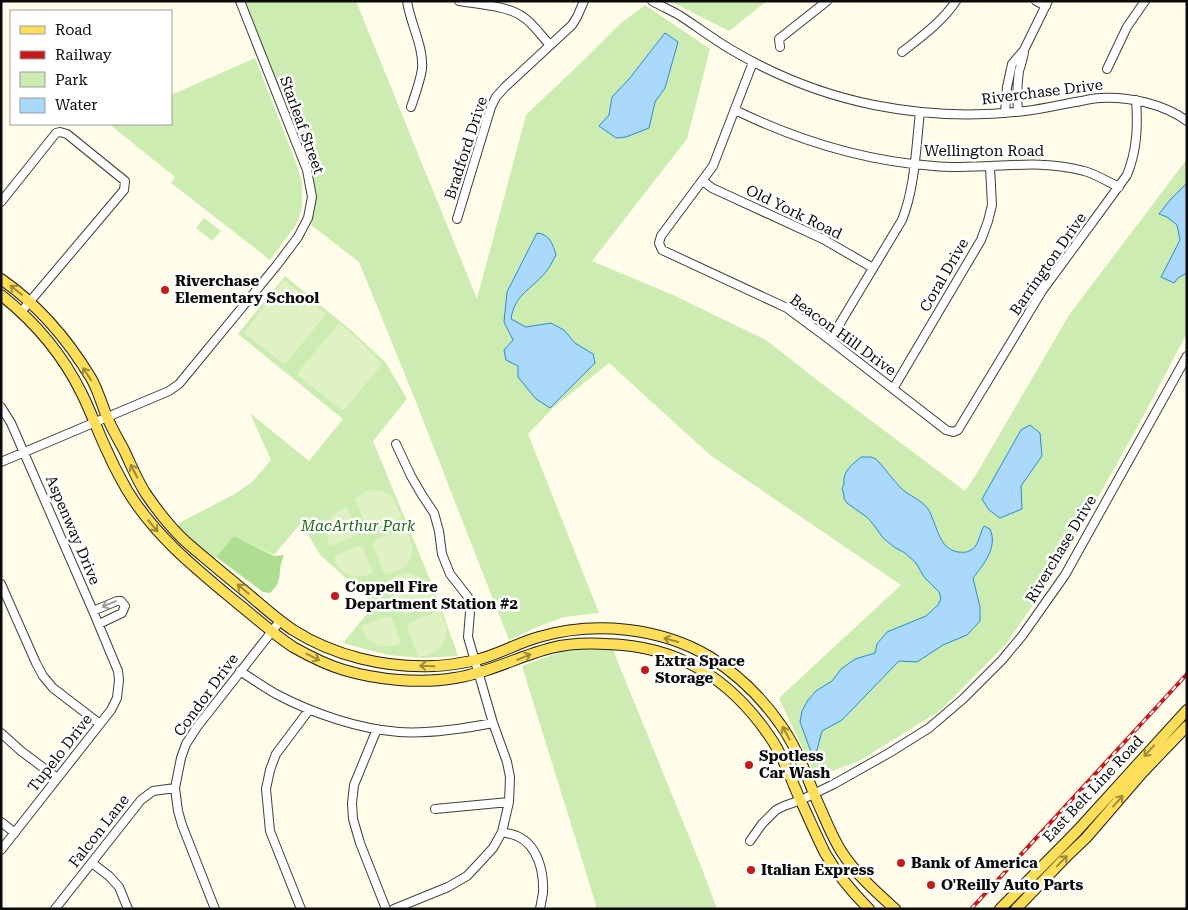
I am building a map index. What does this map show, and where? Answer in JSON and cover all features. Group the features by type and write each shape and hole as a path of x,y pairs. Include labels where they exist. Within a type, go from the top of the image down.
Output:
{"main road":[{"path":"1,279 30,302 64,339 92,380 108,418 145,492 171,526 184,540 280,621 301,635 324,646 369,660 393,664 434,666 475,660 557,632 591,629 622,629 679,642 708,656 743,682 766,706 781,725 794,747 840,848 850,864 895,909"},
{"path":"1,295 22,312 43,334 59,355 82,394 110,459 127,490 154,528 186,560 293,646 342,670 399,679 431,681 478,673 560,646 585,643 625,645 663,652 679,658 709,674 733,693 754,714 771,738 785,764 824,853 854,895 869,909"},
{"path":"733,693 743,682"},
{"name":"East Belt Line Road","path":"1000,909 1185,715"},
{"name":"East Belt Line Road","path":"1016,909 1086,838 1142,773 1187,726"},
{"path":"1077,830 1086,838"},
{"path":"854,895 867,883"}],"street":[{"name":"Starleaf Street","path":"1,462 108,418 169,391 179,384 277,265 298,237 308,218 312,197 307,170 240,1"},
{"path":"407,1 418,40 422,68 411,107"},
{"path":"459,1 509,10 519,14 550,45"},
{"name":"Bradford Drive","path":"457,219 491,107 496,97 572,25 584,1"},
{"name":"Riverchase Drive","path":"652,1 753,62 816,89 873,105 946,114 1018,112 1099,98 1136,100 1179,115 1187,121"},
{"path":"780,47 779,39 827,1"},
{"path":"902,52 937,23 956,1"},
{"path":"1005,112 1007,87 1012,64 1024,50 1047,4 1036,1"},
{"path":"1107,70 1127,27 1145,1"},
{"path":"1018,112 1019,71 1024,50"},
{"path":"703,181 713,166 753,62"},
{"name":"Barrington Drive","path":"953,432 958,430 1042,291 1127,175 1133,159 1136,135 1136,100"},
{"name":"Wellington Road","path":"735,110 786,133 829,147 874,158 935,166 990,167 1035,164 1069,167 1087,172 1119,187"},
{"path":"830,340 902,220 907,208 920,112"},
{"path":"1,202 56,133 60,132 67,134 125,181 124,190 22,312"},
{"name":"Coral Drive","path":"893,389 981,240 992,205 990,167"},
{"name":"Beacon Hill Drive","path":"703,181 661,236 659,243 662,250 787,308 946,430 953,432"},
{"name":"Old York Road","path":"703,181 712,188 822,239 873,268"},
{"name":"Riverchase Drive","path":"750,841 762,824 776,810 834,784 930,728 963,699 1002,660 1022,636 1065,575 1187,356"},
{"name":"Aspenway Drive","path":"1,407 12,423 116,665"},
{"path":"394,909 448,887 467,876 493,848 502,832 506,817 510,777 468,636 470,612 468,598 450,574 442,554 434,512 411,476 396,444"},
{"path":"1,584 43,676 53,688 100,724"},
{"path":"94,611 117,601 121,601 124,606 122,613 99,624"},
{"name":"Condor Drive","path":"215,909 178,811 175,788 181,758 186,744 197,727 280,621"},
{"name":"Tupelo Drive","path":"1,850 111,710 117,698 119,680 116,665"},
{"path":"240,671 275,694 309,710 339,720 377,729 399,732 428,732 493,723"},
{"path":"301,909 270,831 266,789 276,754 309,710"},
{"path":"377,729 354,785 352,803 353,819 360,843 386,909"},
{"path":"1,733 21,751 57,778"},
{"name":"Falcon Lane","path":"55,909 141,800 153,791 175,788"},
{"path":"435,810 509,802"},
{"path":"1,822 15,833"},
{"path":"502,832 517,836 528,844 538,858 542,893 540,909"},
{"path":"92,863 119,887 128,909"}],"green space":[{"path":"243,1 356,1 477,299 526,115 621,23 645,5 710,49 687,139 592,261 673,295 766,340 965,491 1069,315 1187,159 1187,333 1138,426 1054,575 1005,645 941,710 859,761 816,777 779,698 901,585 710,455 609,363 554,407 528,434 599,613 564,617 509,640 359,262 311,225 315,187 309,165"},
{"path":"670,1 767,1 729,31"},
{"path":"255,58 302,182 302,208 296,225 270,260 171,183 175,177 110,125 172,125 172,95"},
{"path":"204,218 221,231 212,241 196,228"},
{"name":"MacArthur Park","path":"285,276 353,332 386,363 407,399 373,441 438,599 458,656 422,658 388,655 343,643 375,604 321,556 301,523 274,555 234,536 216,557 212,559 179,530 179,523 233,495 252,482 271,460 250,413 309,461 343,419 238,334"},
{"path":"284,280 326,314 284,364 244,333"},
{"path":"339,323 382,364 343,411 299,376 298,372"},
{"path":"372,490 385,492 389,495 395,502 402,518 371,530 367,529 355,499 365,492"},
{"path":"347,507 357,532 356,536 330,546 327,533 328,522 340,510"},
{"path":"405,527 411,544 411,558 402,568 384,574 373,544 375,540"},
{"path":"234,536 274,556 284,555 278,583 270,593 263,592 216,557"},
{"path":"359,546 363,548 373,573 360,576 349,575 336,563 334,556"},
{"path":"408,573 419,577 427,583 436,602 405,614 400,612 388,582 397,576"},
{"path":"439,611 446,625 446,638 440,648 430,654 418,657 407,627 408,623"},
{"path":"388,616 392,618 401,643 388,646 377,645 368,638 361,626"},
{"path":"584,649 613,650 717,909 594,909 596,905 522,666 561,652"}],"water":[{"path":"665,33 678,42 665,88 655,102 649,128 626,137 616,138 599,126 609,115 612,97 629,79"},
{"path":"1187,183 1187,273 1178,278 1174,283 1161,277 1180,240 1177,225 1167,217 1159,214"},
{"path":"537,233 548,238 556,255 543,276 516,303 511,319 526,327 551,323 564,330 575,343 593,354 595,363 550,408 536,399 518,377 518,366 506,360 504,350 513,340 504,322 507,292"},
{"path":"1030,425 1040,433 1042,456 1021,486 1022,509 1000,518 989,510 982,499 1021,430"},
{"path":"861,457 876,459 901,488 928,509 942,541 951,550 968,552 977,544 984,526 990,529 992,542 989,555 973,578 980,607 980,621 967,635 943,645 917,662 899,661 842,720 822,731 817,750 813,753 800,722 802,711 808,700 816,691 832,681 841,669 855,659 875,653 877,644 887,632 926,616 938,605 941,598 939,592 924,577 916,563 883,538 868,518 844,499 842,488 846,472"}],"railway":[{"path":"971,909 1187,674"}],"place":[{"name":"Riverchase Elementary School","path":"165,290"},
{"name":"Coppell Fire Department Station #2","path":"335,596"},
{"name":"Extra Space Storage","path":"645,670"},
{"name":"Spotless Car Wash","path":"749,765"},
{"name":"Bank of America","path":"901,863"},
{"name":"Italian Express","path":"751,870"},
{"name":"O'Reilly Auto Parts","path":"931,885"}]}
